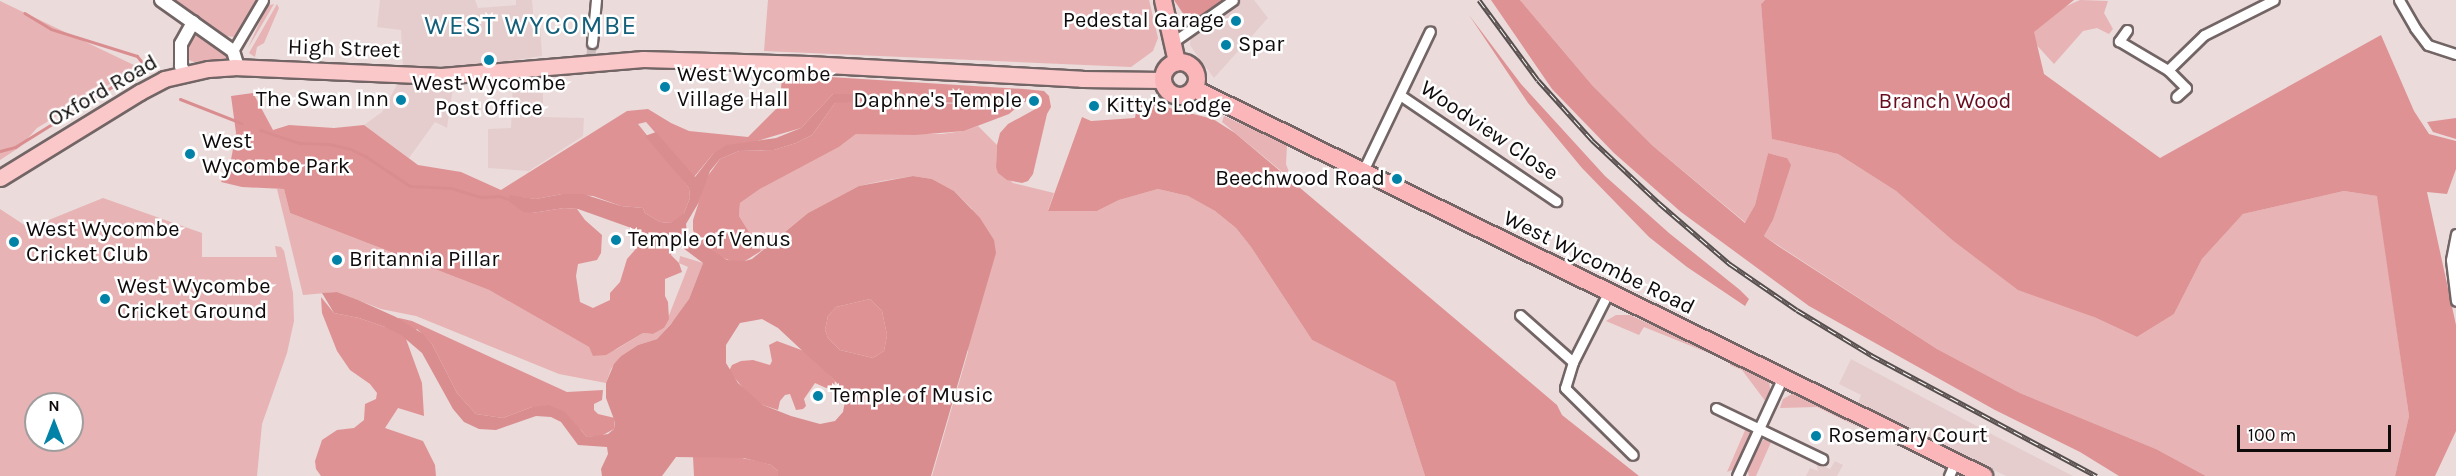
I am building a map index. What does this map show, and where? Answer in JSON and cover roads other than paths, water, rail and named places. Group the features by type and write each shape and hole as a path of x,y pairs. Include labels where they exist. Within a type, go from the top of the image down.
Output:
{"highway":[{"path":"1163,0 1177,62"},
{"path":"1177,62 1193,67 1198,79 1195,89 1185,96 1178,96 1166,90 1163,80 1167,68 1177,62"},
{"name":"West Wycombe Road","path":"1195,89 1782,379 1952,469 1984,476"}],"main road":[{"name":"High Street","path":"237,67 441,76 591,59 643,59 808,64 1082,79 1163,80"},
{"name":"Oxford Road","path":"0,178 140,92 184,72 237,67"}],"street":[{"path":"161,0 233,51 237,67"},
{"path":"233,51 263,0"},
{"path":"592,43 596,0"},
{"path":"1173,42 1233,0"},
{"path":"2168,70 2204,35 2274,0"},
{"path":"2399,0 2428,45 2456,54"},
{"path":"184,72 181,66 181,44 194,22"},
{"path":"2127,30 2119,41 2168,70 2186,88 2176,97"},
{"path":"1362,173 1430,31"},
{"name":"Woodview Close","path":"1400,95 1556,201"},
{"path":"2456,234 2451,260 2456,301"},
{"path":"1608,293 1573,362 1565,388 1633,455"},
{"path":"1520,315 1573,362"},
{"path":"1737,476 1782,379"},
{"path":"1716,408 1822,459"}],"waterway":[{"path":"0,151 15,147 145,66 137,56 51,29 24,13"},
{"path":"180,99 241,123"},
{"path":"260,130 299,143 329,144 350,149 365,156 410,186 451,188 480,197 499,196 511,200"}],"tunnel":[{"path":"591,55 592,43"}],"railway":[{"path":"1479,0 1538,80 1592,140 1659,203 1730,264 1797,310 1871,355 2097,476"}],"place":[{"name":"Pedestal Garage","path":"1236,21"},
{"name":"Spar","path":"1226,45"},
{"name":"West Wycombe Post Office","path":"489,60"},
{"name":"West Wycombe Village Hall","path":"665,87"},
{"name":"The Swan Inn","path":"401,100"},
{"name":"Daphne's Temple","path":"1034,101"},
{"name":"Kitty's Lodge","path":"1094,106"},
{"name":"West Wycombe Park","path":"190,154"},
{"name":"Beechwood Road","path":"1397,179"},
{"name":"Temple of Venus","path":"616,240"},
{"name":"West Wycombe Cricket Club","path":"14,242"},
{"name":"Britannia Pillar","path":"337,260"},
{"name":"West Wycombe Cricket Ground","path":"105,299"},
{"name":"Temple of Music","path":"818,396"},
{"name":"Rosemary Court","path":"1816,436"}],"district":[{"name":"WEST WYCOMBE","path":"531,26"}],"park label":[{"name":"Branch Wood","path":"1945,102"}]}
